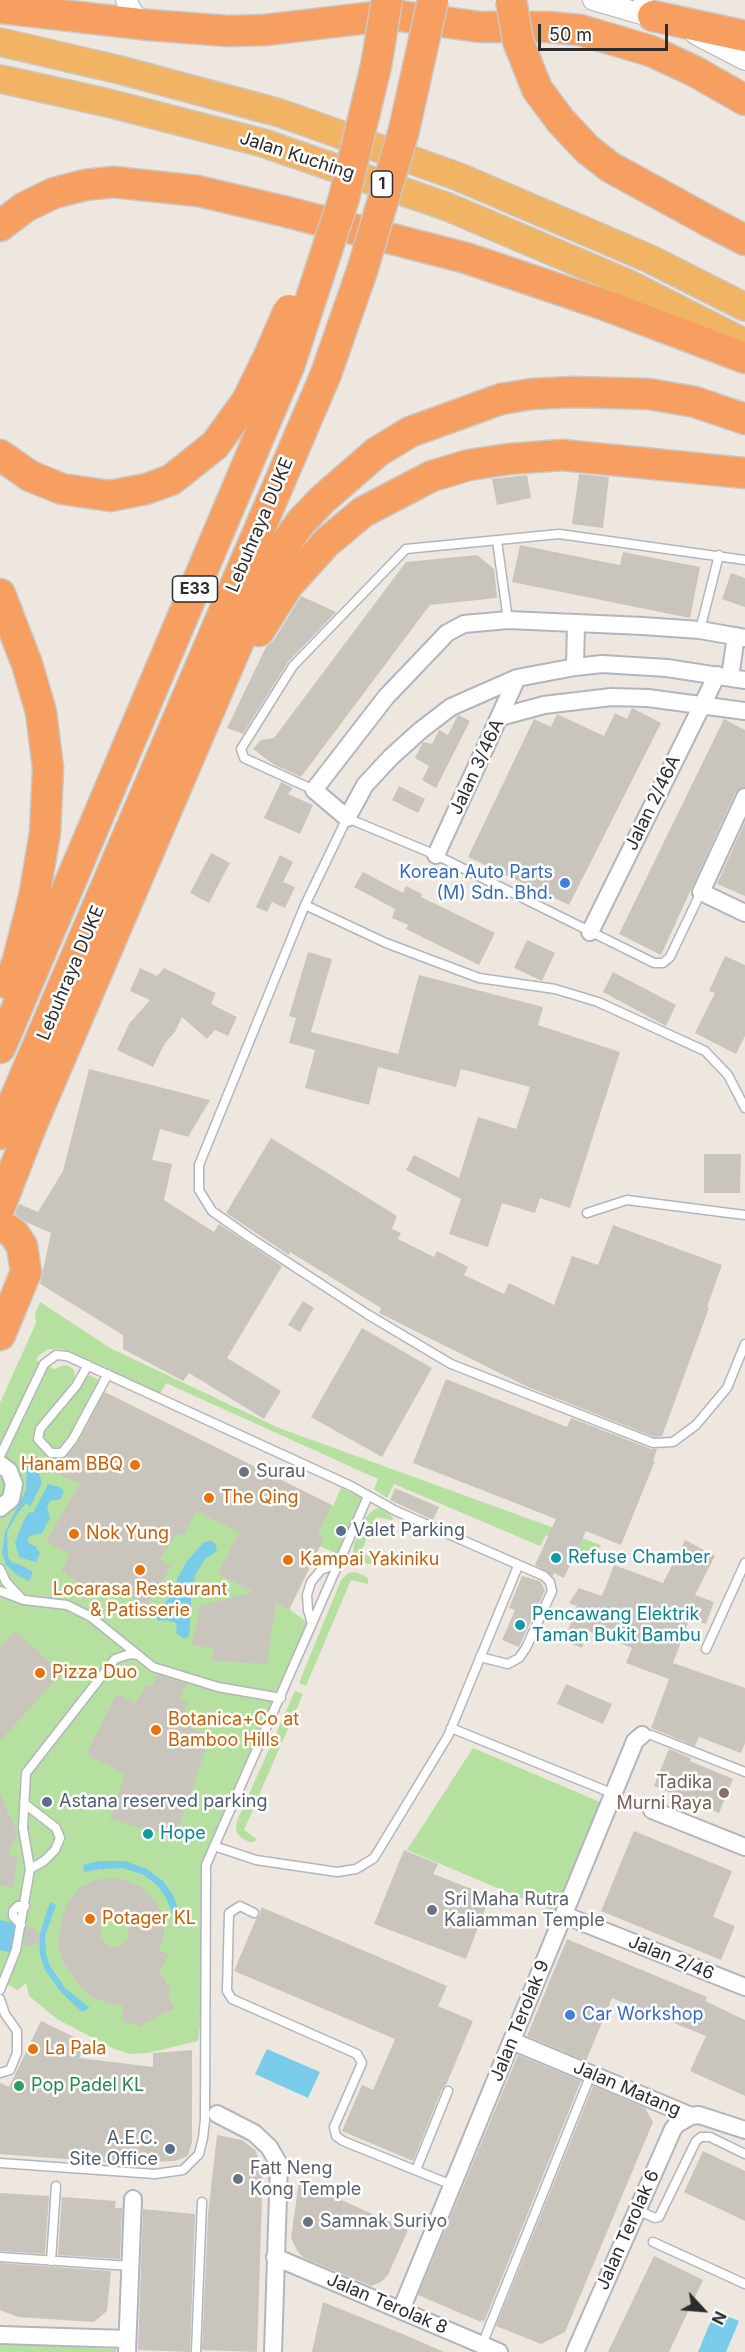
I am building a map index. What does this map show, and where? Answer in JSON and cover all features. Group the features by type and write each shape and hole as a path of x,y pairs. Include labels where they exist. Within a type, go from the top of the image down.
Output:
{"highway":[{"path":"0,455 30,476 62,489 110,496 146,489 171,480 215,445 279,360 286,320 381,34 387,0"},
{"name":"Lebuhraya DUKE","path":"0,1134 326,374 362,271 404,130 433,0"},
{"path":"511,0 518,41 537,89 586,149 610,167 745,240"},
{"path":"0,8 148,25 228,31 265,30 393,15 480,27 548,27 580,30 651,51 694,71 745,100"},
{"path":"645,9 734,33"},
{"name":"Jalan Kuching","path":"0,42 120,70 280,113 459,177 650,259 745,307"},
{"name":"Jalan Kuching","path":"0,79 108,103 263,143 448,207 629,284 745,343"},
{"path":"0,226 25,207 54,194 85,185 113,182 198,191 283,210 466,258 605,304 745,358"},
{"name":"Lebuhraya DUKE","path":"0,1048 279,360"},
{"path":"0,1335 26,1272 22,1246 3,1218 32,1124 268,573 283,547 302,522 346,477 377,452 410,432 501,399 532,394 573,392 649,394 695,402 745,419"},
{"path":"32,1124 123,938 257,633 288,585 327,542 363,512 432,476 469,465 562,455 745,473"},
{"path":"0,594 27,664 41,712 48,768 45,833 34,897 18,960 0,1010"},
{"path":"76,1018 199,670"}],"street":[{"path":"88,18 101,13 113,0"},
{"path":"126,0 134,15 148,25"},
{"path":"593,0 645,9 745,60"},
{"path":"508,620 700,630 741,637 731,678 633,665 575,667 517,678 451,707 391,757 365,785 346,818 314,790 386,697 447,633 464,624 508,620"},
{"path":"575,667 576,622"},
{"name":"Jalan 3/46A","path":"436,855 517,678"},
{"name":"Jalan 2/46A","path":"590,932 700,706 731,678"},
{"path":"500,717 544,705 611,697 648,698 745,711"},
{"path":"745,797 701,892 745,913"},
{"path":"0,1464 9,1471 14,1484 11,1499 0,1508"},
{"name":"Jalan Terolak 9","path":"401,2310 635,1741 642,1735"},
{"path":"652,1810 745,1847"},
{"name":"Jalan 2/46","path":"564,1916 745,1987"},
{"name":"Jalan Matang","path":"512,2041 691,2116 699,2115 745,2130"},
{"path":"211,2112 254,2133 269,2147 279,2164 273,2352"},
{"name":"Jalan Terolak 6","path":"574,2352 673,2129 676,2124 691,2116"},
{"path":"0,2335 127,2346 133,2199"},
{"name":"Jalan Terolak 8","path":"275,2257 499,2352"}],"lane":[{"path":"314,790 244,758 241,755 244,742 293,666 406,549 559,534 745,560"},
{"path":"497,541 508,620"},
{"path":"700,630 718,555"},
{"path":"701,892 670,957 663,963 654,963 436,855 346,818 305,906 199,1165 199,1190 212,1211 357,1307 451,1364 653,1443 673,1443 696,1425 727,1388 745,1344"},
{"path":"305,906 386,943 479,978 555,989 598,1002 705,1051 728,1075 745,1108"},
{"path":"587,1213 627,1200 745,1215"},
{"path":"0,1456 45,1364 56,1355 67,1356 396,1511 544,1576 550,1582 552,1591 526,1648 519,1658 508,1664 480,1657"},
{"path":"87,1365 76,1386 40,1429 38,1439 51,1453 62,1452 73,1439 108,1374"},
{"path":"0,2163 130,2167 155,2174 183,2170 199,2154 211,2112 205,1905 206,1865 368,1496"},
{"path":"312,1624 307,1595 311,1582 321,1570 338,1563"},
{"path":"706,1649 745,1563"},
{"path":"214,1846 256,1860 337,1872 356,1869 375,1858 451,1728 518,1566"},
{"path":"0,1569 6,1582 24,1600"},
{"path":"0,1591 24,1600 67,1605 91,1617 116,1635 153,1667 218,1687 281,1698"},
{"path":"116,1635 116,1659"},
{"path":"0,1990 14,1957 30,1869 23,1828 25,1779 28,1769 116,1659 130,1654 138,1655"},
{"path":"451,1728 615,1794"},
{"path":"642,1735 651,1735 745,1772"},
{"path":"25,1804 56,1828 60,1838 55,1850 44,1861 30,1869"},
{"path":"254,1913 240,1906 229,1913 227,1991 232,1999 357,2054 362,2063 334,2127 336,2136 343,2141 452,2185"},
{"path":"0,1999 5,2014 16,2031 18,2053 10,2070 0,2073"},
{"path":"0,2023 5,2014"},
{"path":"482,2345 591,2074"},
{"path":"416,2170 448,2091"},
{"path":"637,2210 655,2218 659,2217 696,2141 702,2137 710,2137 745,2154"},
{"path":"51,2261 56,2186"},
{"path":"196,2352 202,2202"},
{"path":"653,2242 745,2284"},
{"path":"0,2257 130,2266"}],"green space":[{"path":"40,1302 110,1348 279,1428 601,1545 587,1565 575,1560 579,1551 546,1535 540,1546 394,1484 387,1498 374,1489 378,1479 166,1383 160,1394 61,1349 48,1349 38,1356 36,1360 55,1369 64,1365 69,1366 74,1370 75,1379 83,1383 89,1375 100,1380 96,1389 333,1506 341,1488 364,1498 340,1555 319,1546 289,1609 310,1624 202,1871 201,2017 198,2041 148,2053 131,2054 114,2049 57,2019 29,1996 26,1983 18,1990 4,1983 0,1991 0,1403 36,1323 35,1314"},
{"path":"379,1508 393,1518 392,1520 376,1517 362,1550 363,1554 376,1559 373,1564 368,1564 356,1559 353,1552 354,1544 366,1517"},
{"path":"355,1572 365,1576 368,1584 351,1580 306,1686 299,1683 341,1580 348,1573"},
{"path":"295,1691 303,1694 244,1830 257,1839 249,1842 240,1837 236,1831 237,1821"},
{"path":"473,1748 600,1802 557,1913 407,1850"},
{"path":"0,2344 116,2349 116,2352 0,2352"}],"water":[{"path":"32,1455 46,1461 39,1465 38,1470 42,1483 30,1507 26,1503 7,1532 8,1558 13,1563 33,1572 29,1581 17,1575 6,1565 2,1553 5,1532 26,1490 27,1460"},
{"path":"48,1484 64,1491 61,1499 50,1501 47,1507 50,1518 42,1533 30,1536 28,1539 28,1543 35,1546 40,1553 36,1562 19,1557 15,1543 23,1522 29,1512 33,1513"},
{"path":"204,1542 215,1543 217,1551 205,1559 195,1575 189,1636 184,1639 177,1634 176,1623 166,1620 159,1621 154,1615 171,1596 187,1561"},
{"path":"99,1861 125,1861 147,1869 163,1881 173,1895 181,1917 174,1917 158,1886 144,1875 123,1868 84,1872 83,1865"},
{"path":"50,1902 56,1905 45,1936 46,1954 50,1966 65,1988 90,2008 82,2012 61,1992 45,1970 40,1955 39,1936"},
{"path":"0,1920 18,1924 12,1953 0,1950"},
{"path":"267,2049 320,2072 308,2098 255,2074"},
{"path":"715,2311 739,2321 726,2352 698,2352"}],"building":[{"path":"579,474 609,477 603,528 572,524"},
{"path":"527,475 531,498 497,505 492,479"},
{"path":"520,545 620,565 623,552 700,567 690,618 512,582"},
{"path":"477,555 494,569 497,598 430,605 301,777 273,764 253,749 261,740 274,738 406,562"},
{"path":"731,573 745,578 745,607 722,599"},
{"path":"301,596 336,612 288,662 243,734 227,728 266,647 274,640"},
{"path":"632,708 661,723 569,905 468,857 534,719 551,727 557,714 604,736 615,713 627,719"},
{"path":"458,715 470,721 436,788 422,780 429,766 415,758 423,742 432,744 439,730 448,735"},
{"path":"724,719 745,730 745,787 735,793 661,955 619,934"},
{"path":"281,782 293,788 288,794 313,805 300,834 264,818"},
{"path":"399,786 425,799 418,813 392,800"},
{"path":"745,822 745,896 717,884"},
{"path":"211,853 230,863 209,903 190,893"},
{"path":"280,855 293,862 283,882 295,887 285,908 272,902 267,912 256,907"},
{"path":"363,872 403,893 406,886 422,894 421,897 495,933 479,965 406,929 408,925 392,918 395,909 354,887"},
{"path":"527,940 555,953 542,981 514,968"},
{"path":"308,952 332,959 311,1032 398,1054 419,975 543,1007 538,1025 620,1052 570,1208 540,1198 535,1213 502,1203 488,1247 449,1234 461,1199 406,1170 414,1155 459,1178 478,1117 516,1129 530,1087 461,1069 456,1087 378,1067 369,1105 305,1088 315,1050 289,1043 296,1018 289,1016"},
{"path":"725,956 745,965 745,1036 736,1054 695,1033 715,993 709,991"},
{"path":"140,968 157,976 164,968 216,993 211,1004 237,1017 228,1036 215,1030 207,1039 182,1017 153,1067 117,1050 129,1024 150,1000 130,991"},
{"path":"613,972 676,1005 666,1026 603,992"},
{"path":"89,1069 210,1100 188,1137 160,1129 152,1160 172,1164 164,1200 214,1232 219,1224 282,1266 227,1358 281,1391 264,1419 189,1373 183,1381 123,1349 123,1335 40,1284 51,1233 26,1222 15,1214 19,1204 38,1212 63,1171"},
{"path":"271,1138 397,1216 392,1229 401,1233 398,1239 434,1257 437,1251 468,1267 464,1275 504,1294 509,1283 554,1305 572,1256 598,1265 613,1225 722,1265 707,1307 709,1308 662,1436 654,1437 528,1387 379,1313 381,1308 290,1252 289,1255 226,1213"},
{"path":"704,1154 741,1154 740,1193 704,1193"},
{"path":"303,1301 314,1308 300,1332 288,1325"},
{"path":"362,1328 432,1368 382,1457 311,1417"},
{"path":"446,1379 567,1427 571,1418 651,1449 657,1449 653,1461 655,1461 621,1545 586,1531 564,1578 554,1573 553,1576 535,1565 556,1519 413,1463"},
{"path":"105,1392 332,1505 317,1535 324,1538 289,1610 276,1603 267,1664 212,1661 213,1648 192,1645 200,1606 254,1592 218,1574 239,1532 196,1511 184,1536 177,1533 160,1559 171,1567 146,1606 105,1580 96,1593 61,1571 70,1555 46,1541 80,1484 52,1471 58,1459 67,1457 78,1443"},
{"path":"395,1488 439,1507 433,1520 390,1500"},
{"path":"685,1540 715,1556 695,1595 714,1602 706,1624 690,1618 673,1663 745,1688 745,1743 741,1753 699,1737 695,1746 651,1728 669,1679 626,1663 632,1648 588,1631 582,1648 564,1641 577,1606 569,1603 579,1588 602,1596 614,1565 663,1583"},
{"name":"Pencawang Elektrik Taman Bukit Bambu","path":"522,1576 540,1581 545,1590 519,1647 502,1640 515,1610 509,1608"},
{"path":"15,1631 62,1673 0,1741 0,1647"},
{"path":"157,1675 187,1684 180,1699 188,1702 179,1722 210,1736 176,1837 110,1819 125,1774 86,1754 117,1694 136,1703 146,1685 152,1687"},
{"path":"566,1684 612,1704 603,1724 557,1704"},
{"path":"669,1749 691,1758 690,1761 733,1779 719,1813 654,1786"},
{"path":"0,1794 18,1834 7,1855 18,1857 13,1888 0,1885"},
{"path":"634,1831 732,1871 713,1917 735,1926 721,1960 601,1911"},
{"name":"Sri Maha Rutra Kaliamman Temple","path":"404,1850 438,1864 433,1874 490,1896 466,1959 374,1924"},
{"path":"119,1878 142,1887 156,1902 164,1920 164,1936 159,1950 169,1955 159,1972 171,1989 167,1994 175,2008 140,2026 122,2020 123,2006 93,1998 80,1986 64,1963 58,1947 61,1922 67,1904 79,1888 96,1880","holes":["110,1917 121,1918 128,1925 127,1940 119,1946 110,1947 100,1937 102,1923"]},
{"path":"261,1907 447,1986 438,2006 473,2021 413,2161 342,2131 362,2085 373,2090 395,2039 234,1971 256,1919 260,1915"},
{"path":"27,1926 36,1929 41,1940 32,1946 23,1945"},
{"name":"Car Workshop","path":"567,1939 707,1997 705,2001 745,2020 745,2096 690,2071 706,2036 612,1998 586,2061 527,2036"},
{"path":"41,2021 87,2043 79,2058 153,2067 153,2053 192,2050 192,2142 188,2156 175,2161 143,2162 143,2165 0,2154 0,2083 9,2087"},
{"path":"518,2055 581,2081 484,2322 481,2320 481,2322 418,2295"},
{"path":"593,2086 645,2108 653,2122 565,2332 541,2344 496,2326"},
{"path":"217,2135 242,2140 255,2150 263,2169 257,2352 202,2350 208,2214"},
{"path":"703,2151 745,2171 745,2221 684,2192"},
{"path":"299,2181 408,2230 388,2275 381,2282 371,2286 304,2258 298,2252 291,2238"},
{"path":"0,2193 49,2196 45,2254 0,2251"},
{"path":"62,2197 116,2201 115,2208 122,2208 120,2259 58,2255"},
{"path":"143,2209 195,2214 190,2352 138,2350"},
{"path":"654,2256 703,2280 669,2352 608,2352"},
{"path":"0,2263 111,2271 107,2311 94,2322 18,2317 0,2310"},
{"path":"323,2302 405,2335 444,2352 312,2352"}],"place":[{"name":"Korean Auto Parts (M) Sdn. Bhd.","path":"565,883"},
{"name":"Hanam BBQ","path":"135,1465"},
{"name":"Surau","path":"244,1472"},
{"name":"The Qing","path":"209,1498"},
{"name":"Valet Parking","path":"341,1531"},
{"name":"Nok Yung","path":"74,1534"},
{"name":"Refuse Chamber","path":"556,1558"},
{"name":"Kampai Yakiniku","path":"288,1560"},
{"name":"Locarasa Restaurant & Patisserie","path":"140,1570"},
{"name":"Pencawang Elektrik Taman Bukit Bambu","path":"520,1625"},
{"name":"Pizza Duo","path":"40,1673"},
{"name":"Botanica+Co at Bamboo Hills","path":"156,1730"},
{"name":"Tadika Murni Raya","path":"724,1793"},
{"name":"Astana reserved parking","path":"47,1802"},
{"name":"Hope","path":"148,1834"},
{"name":"Sri Maha Rutra Kaliamman Temple","path":"432,1910"},
{"name":"Potager KL","path":"90,1919"},
{"name":"Car Workshop","path":"570,2015"},
{"name":"La Pala","path":"33,2049"},
{"name":"Pop Padel KL","path":"19,2086"},
{"name":"A.E.C. Site Office","path":"170,2149"},
{"name":"Fatt Neng Kong Temple","path":"238,2179"},
{"name":"Samnak Suriyo","path":"308,2222"}]}
